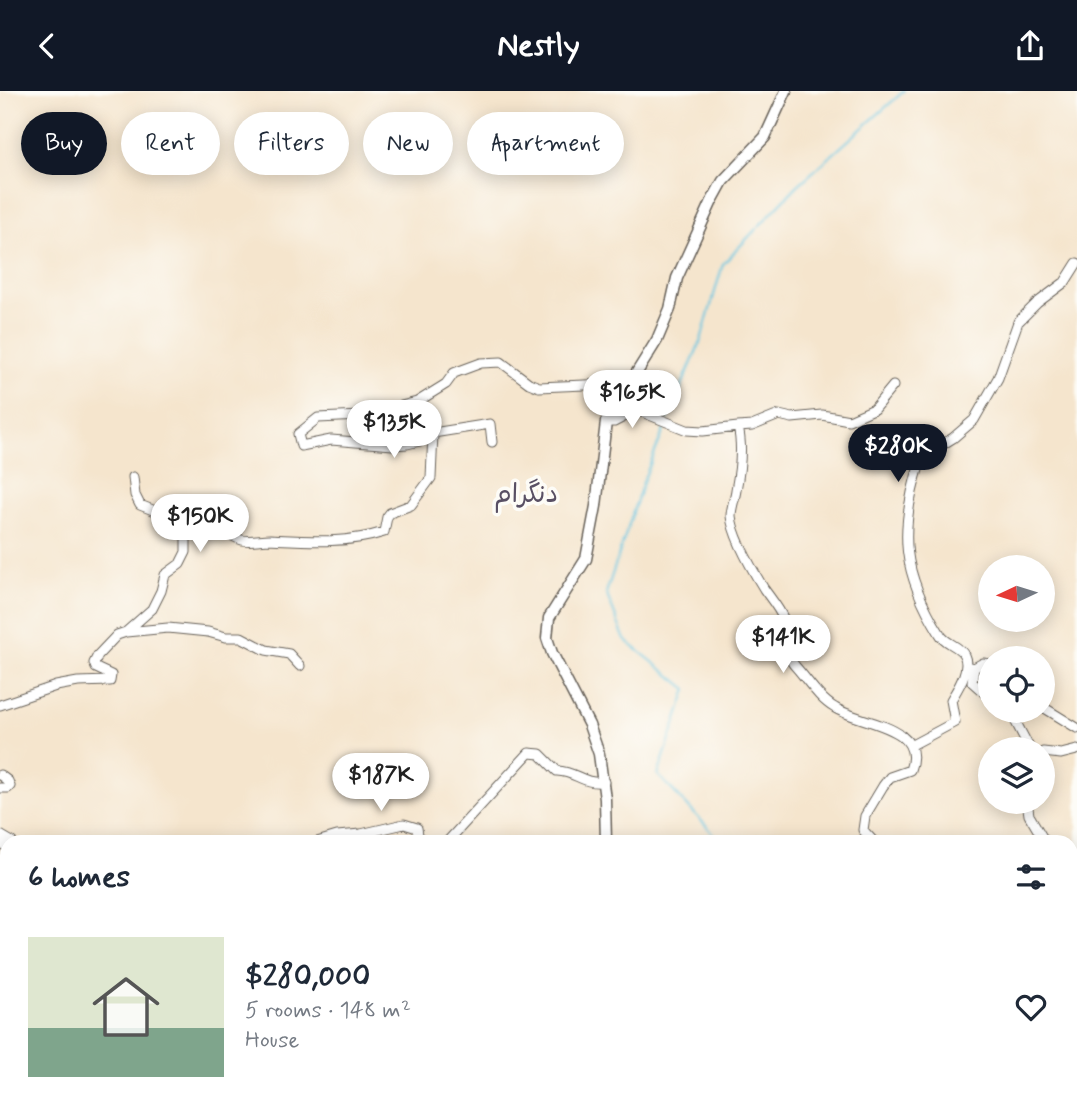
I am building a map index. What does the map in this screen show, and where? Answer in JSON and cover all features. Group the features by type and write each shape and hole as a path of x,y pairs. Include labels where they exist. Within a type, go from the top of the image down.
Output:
{"main road":[{"path":"606,835 604,782 599,754 589,725 558,667 547,638 549,618 580,572 590,547 606,422 663,328 677,278 712,201 723,181 765,137 786,91"}],"street":[{"path":"978,687 972,682 970,666 963,652 942,638 917,593 905,540 914,482 924,456 975,420 998,378 1018,322 1037,303 1065,282 1077,263"},
{"path":"492,442 490,424 433,433 420,442 393,445 331,440 301,446 298,433 318,418 361,416 417,403 446,384 454,373 481,363 501,362 539,387 630,383"},
{"path":"606,422 614,422 637,410 684,428 703,431 752,426 779,415 792,418 822,415 849,420 874,409 893,386"},
{"path":"738,427 741,439 739,474 731,516 753,568 785,623 788,651 793,664 835,709 878,723 901,736 910,746 914,760 910,771 890,777 865,816 863,830 868,835"},
{"path":"186,536 195,531 213,528 243,540 321,542 358,539 384,532 390,513 411,505 431,478 433,433"},
{"path":"0,705 56,686 110,681 111,675 96,668 94,663 97,655 113,638 126,632 152,609 165,575 176,568 183,558 186,552 186,523 141,505 135,495 132,477"},
{"path":"126,632 168,628 241,637 266,650 289,654 300,666"},
{"path":"910,746 955,722 951,700 970,666 978,664"},
{"path":"1055,714 1077,728"},
{"path":"1055,753 1077,750"},
{"path":"453,835 529,753 540,754 556,771 570,772 587,782 604,782"},
{"path":"0,775 10,786 0,788"},
{"path":"1029,814 1041,835"},
{"path":"337,835 361,834 404,824 417,828 418,835"}],"waterway":[{"path":"668,419 701,340 723,264 797,186 904,91"},
{"path":"666,425 644,479 606,593 625,640 687,689 658,775 714,835"}],"district":[{"name":"دنگرام","path":"526,495"}]}
